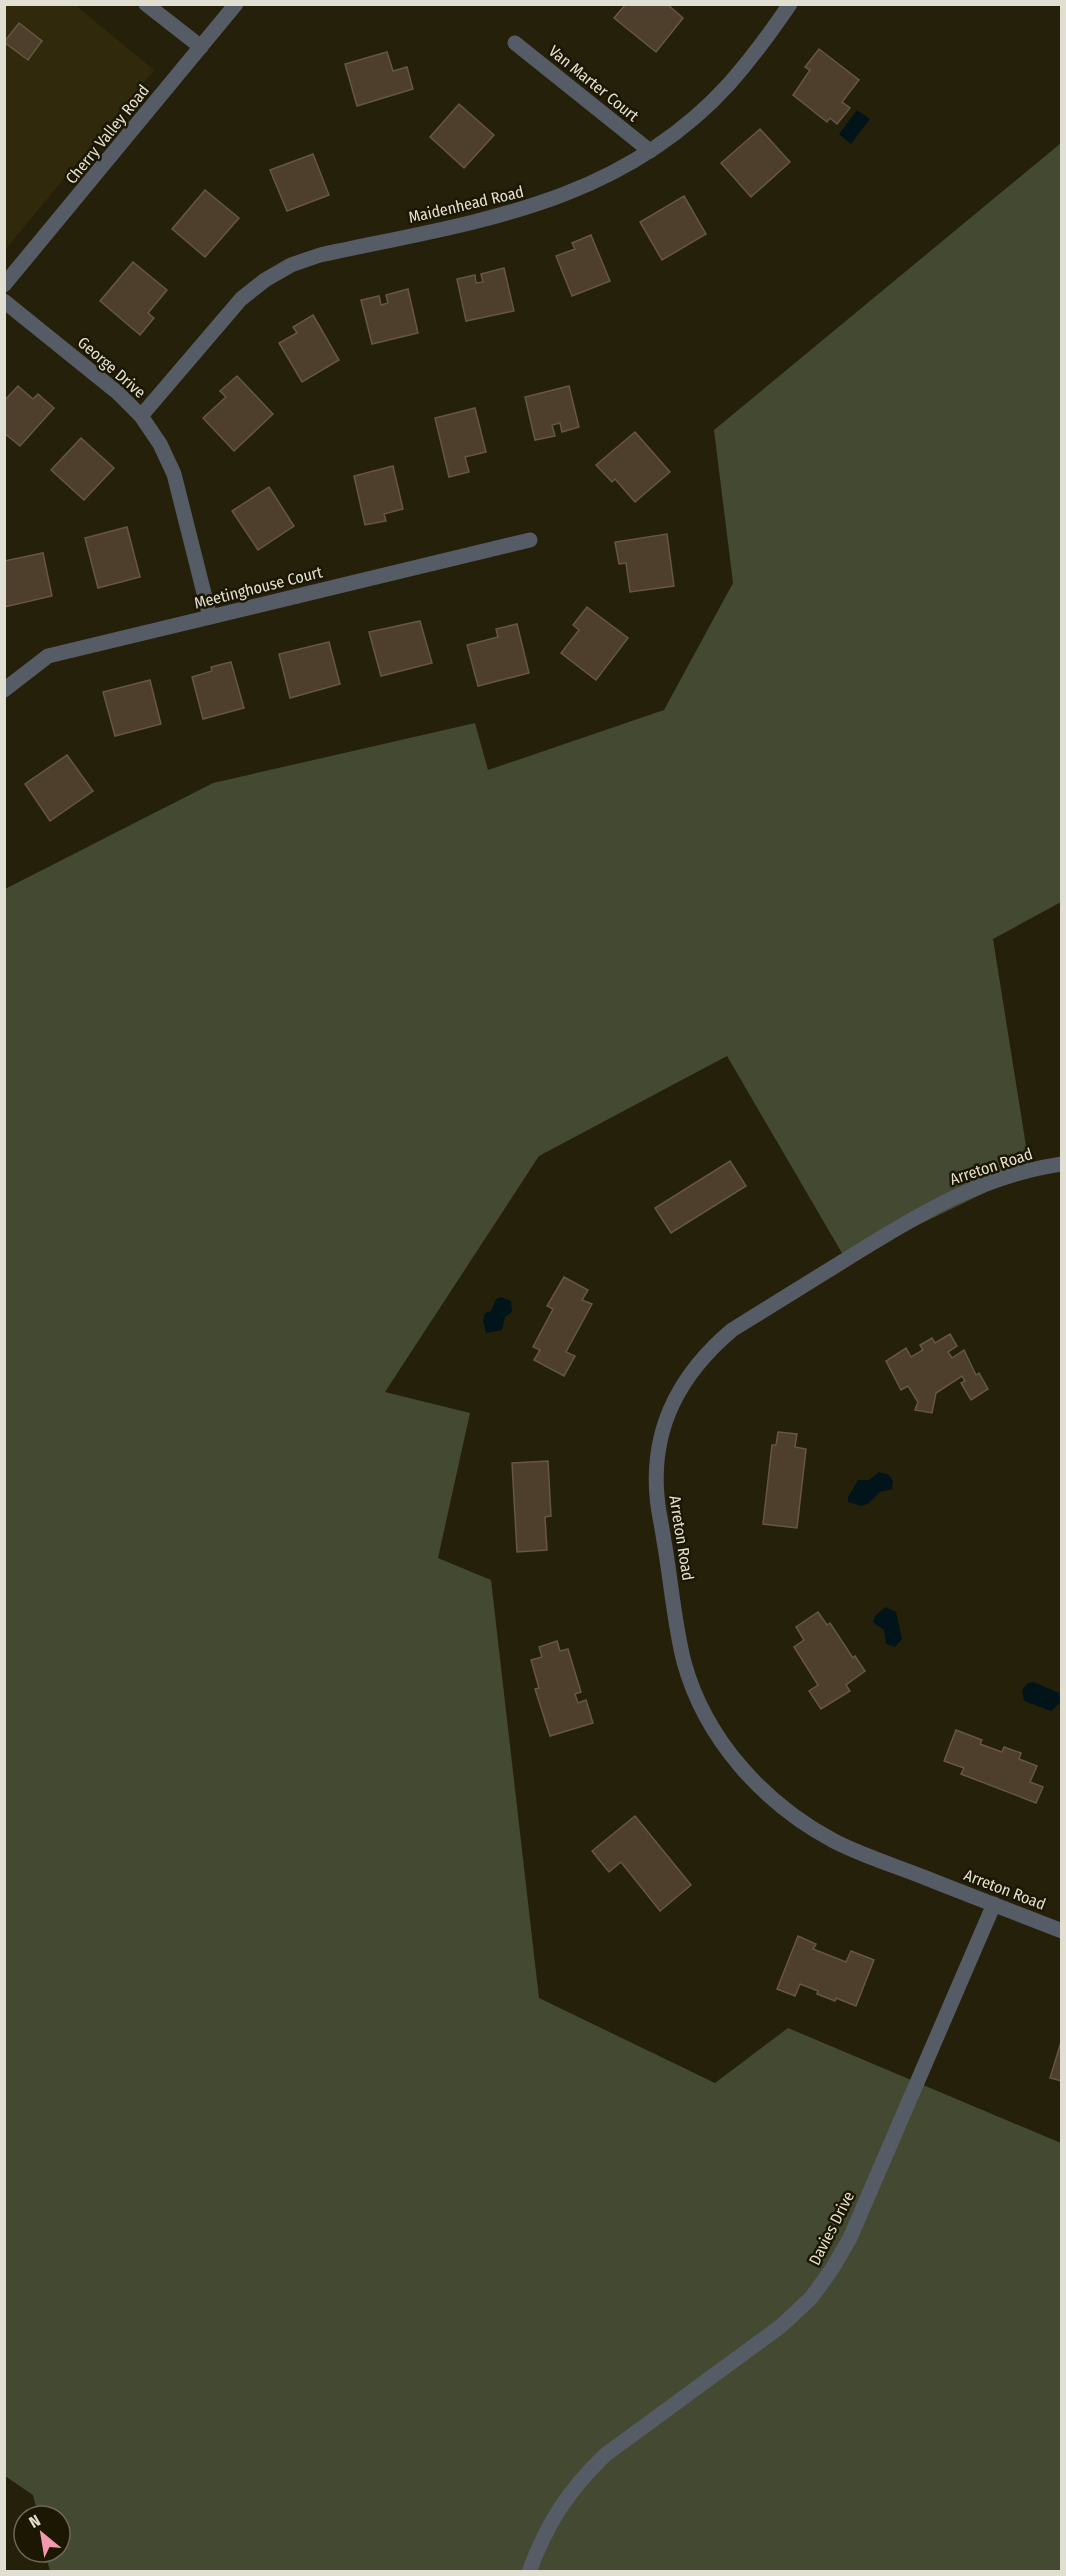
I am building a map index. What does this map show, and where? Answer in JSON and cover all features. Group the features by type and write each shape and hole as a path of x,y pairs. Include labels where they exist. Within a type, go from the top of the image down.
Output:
{"street":[{"path":"146,4 201,47"},
{"name":"Cherry Valley Road","path":"4,285 236,4"},
{"name":"Maidenhead Road","path":"141,416 241,299 265,280 291,265 320,255 513,213 601,179 650,151 687,123 728,85 756,52 790,4"},
{"name":"Van Marter Court","path":"515,43 650,151"},
{"name":"George Drive","path":"4,301 118,393 141,416 160,444 174,474 210,617"},
{"name":"Meetinghouse Court","path":"4,690 48,656 530,540"},
{"name":"Arreton Road","path":"1062,1164 1004,1177 956,1195 918,1215 732,1330 708,1351 688,1376 672,1404 662,1431 657,1462 657,1496 684,1662 698,1700 718,1736 739,1765 764,1792 800,1821 835,1841 1062,1931"},
{"name":"Davies Drive","path":"529,2571 542,2538 560,2505 581,2478 605,2455 782,2326 811,2298 832,2269 850,2238 994,1904"}],"shaded area":[{"path":"5,5 75,5 154,70 5,250"},
{"path":"857,110 870,119 851,144 839,134"},
{"path":"501,1297 511,1301 512,1312 505,1317 502,1330 486,1333 483,1321 485,1313 491,1311 496,1299"},
{"path":"879,1472 889,1475 893,1481 892,1489 880,1492 869,1503 862,1506 848,1502 848,1497 858,1480 869,1480"},
{"path":"885,1607 896,1612 902,1639 895,1647 886,1644 884,1630 873,1622 875,1616"},
{"path":"1033,1682 1059,1693 1060,1703 1051,1711 1024,1701 1022,1690 1028,1683"}],"green space":[{"path":"1061,143 1061,902 993,939 1030,1171 846,1260 727,1056 539,1156 385,1392 470,1413 438,1558 491,1580 539,1998 715,2083 788,2028 1061,2143 1061,2571 50,2571 48,2564 72,2564 72,2504 35,2504 33,2495 5,2476 5,889 213,783 475,723 488,770 664,710 733,583 714,430"}],"building":[{"path":"626,4 667,4 683,18 656,52 614,18"},
{"path":"19,23 42,41 28,60 4,42"},
{"path":"819,49 859,80 842,102 850,108 837,124 830,118 827,122 793,95 810,70 805,67"},
{"path":"387,52 393,71 407,67 413,89 357,106 345,64"},
{"path":"459,104 494,135 464,168 430,137"},
{"path":"760,129 790,162 751,197 721,163"},
{"path":"313,154 329,195 287,211 270,170"},
{"path":"205,190 239,218 205,257 172,229"},
{"path":"684,196 706,234 662,260 640,222"},
{"path":"591,235 610,281 572,296 556,256 575,249 572,243"},
{"path":"133,262 167,290 148,313 154,318 140,335 100,301"},
{"path":"504,268 514,311 466,321 457,279 475,275 476,283 483,282 481,274"},
{"path":"408,289 418,333 372,344 361,300 379,296 381,305 388,303 386,295"},
{"path":"313,315 339,360 302,382 279,343 297,333 293,327"},
{"path":"237,376 273,414 234,451 203,418 226,397 220,391"},
{"path":"18,386 33,399 38,394 54,408 20,446 4,433 4,401"},
{"path":"569,386 579,427 562,432 560,423 552,425 555,436 535,440 525,397"},
{"path":"475,408 486,452 465,457 469,472 449,477 435,418"},
{"path":"635,432 670,472 635,502 615,479 612,482 596,465"},
{"path":"81,438 114,468 84,500 51,470"},
{"path":"393,466 403,509 384,514 386,521 365,525 354,476"},
{"path":"269,487 294,526 258,550 232,511"},
{"path":"127,527 140,577 98,588 85,538"},
{"path":"667,534 674,586 630,592 626,563 619,564 615,542"},
{"path":"43,553 52,596 4,607 4,561"},
{"path":"587,607 628,638 596,680 561,653 579,630 573,625"},
{"path":"420,621 432,663 381,676 369,632"},
{"path":"517,624 529,673 478,686 467,645 498,637 496,629"},
{"path":"329,642 340,684 290,698 279,654"},
{"path":"231,662 244,708 203,719 192,677 212,671 211,667"},
{"path":"150,680 161,724 115,736 103,692"},
{"path":"67,755 93,791 50,821 25,784"},
{"path":"730,1161 746,1186 671,1233 655,1208"},
{"path":"564,1277 588,1290 582,1300 592,1304 566,1352 575,1356 564,1376 534,1360 540,1350 533,1347 553,1309 547,1306"},
{"path":"950,1334 957,1346 948,1352 952,1358 964,1350 976,1375 979,1373 988,1389 971,1400 961,1383 965,1381 962,1376 936,1393 932,1413 915,1410 918,1402 908,1386 901,1390 886,1361 906,1348 911,1357 923,1350 920,1345 932,1338 935,1343"},
{"path":"778,1432 797,1434 795,1447 806,1449 797,1528 763,1524 772,1445 776,1445"},
{"path":"548,1461 551,1516 545,1517 547,1550 517,1552 512,1463"},
{"path":"818,1612 827,1625 830,1623 853,1658 855,1656 865,1671 846,1685 850,1691 821,1709 809,1691 818,1685 794,1647 804,1640 796,1627"},
{"path":"557,1641 560,1651 568,1649 581,1692 575,1694 578,1703 586,1700 593,1723 550,1736 535,1689 539,1688 531,1660 542,1657 539,1647"},
{"path":"956,1730 982,1740 980,1744 1002,1752 1004,1747 1021,1753 1019,1759 1037,1766 1030,1782 1043,1787 1036,1803 961,1774 964,1768 944,1761"},
{"path":"635,1816 691,1885 660,1911 621,1862 609,1872 592,1851"},
{"path":"798,1936 816,1944 813,1949 846,1962 851,1951 874,1960 856,2006 817,1994 818,1991 800,1984 795,1996 777,1989"},
{"path":"1062,2042 1062,2081 1050,2078"}]}
